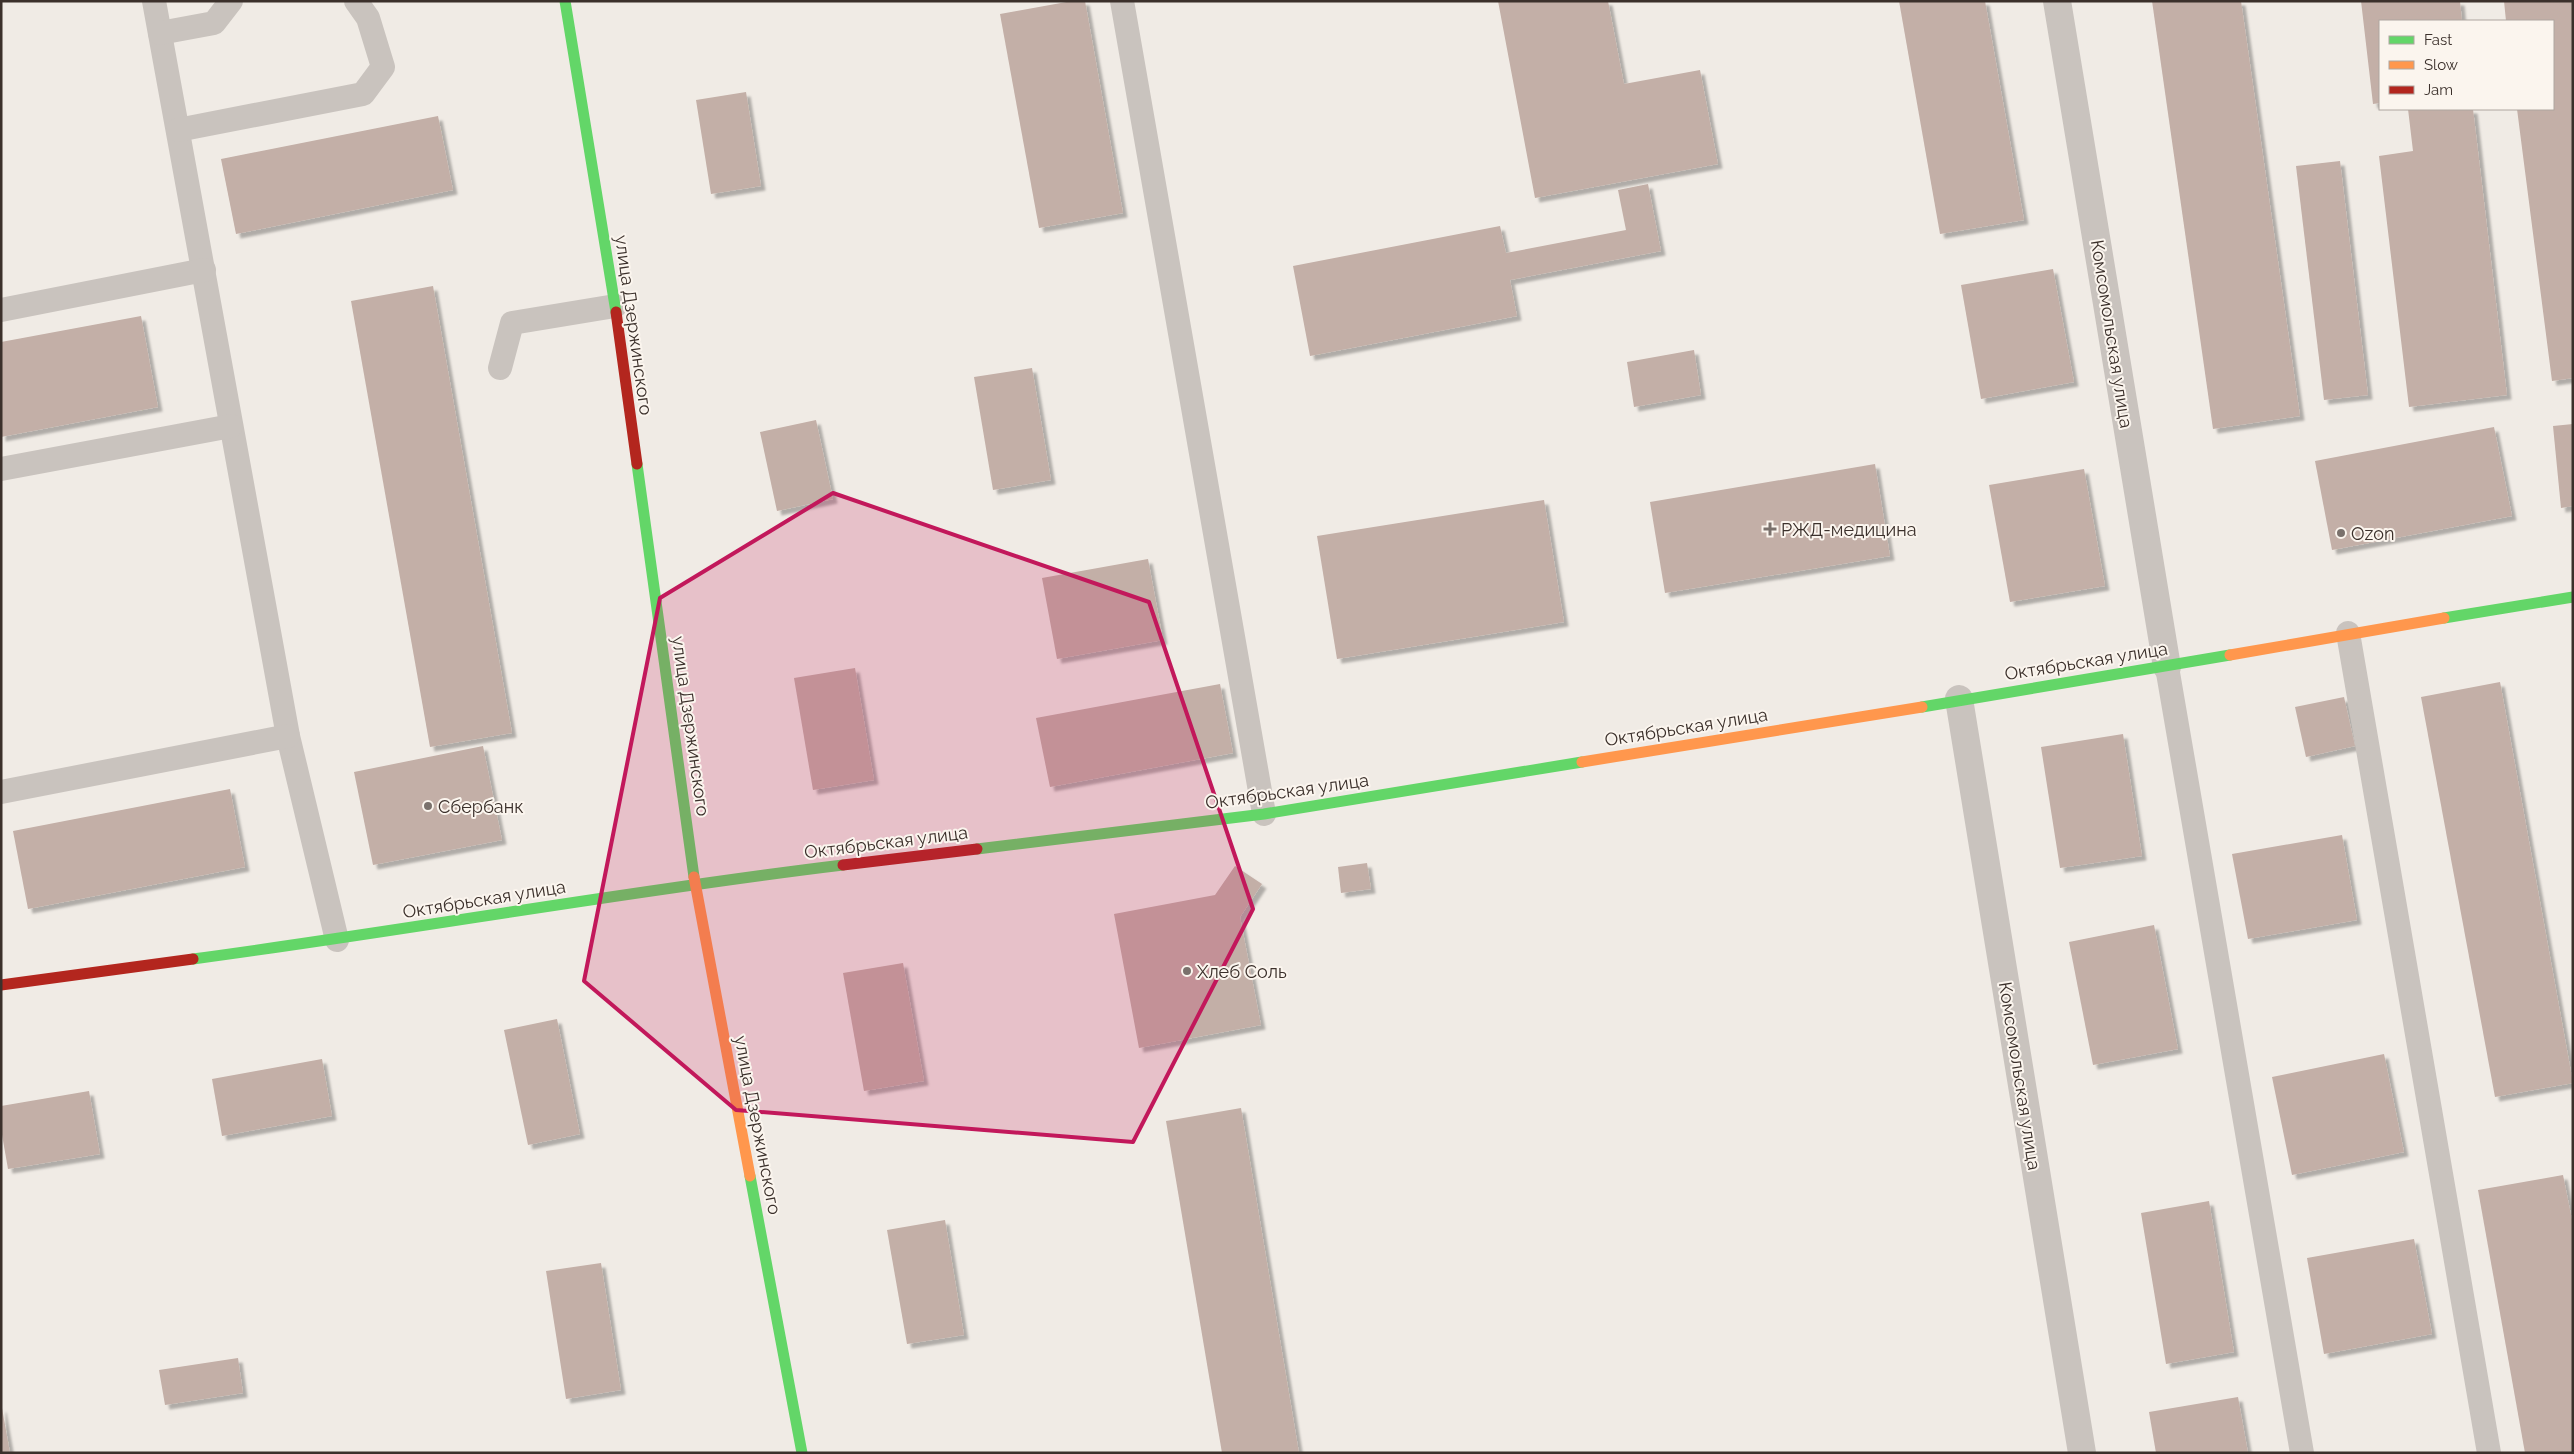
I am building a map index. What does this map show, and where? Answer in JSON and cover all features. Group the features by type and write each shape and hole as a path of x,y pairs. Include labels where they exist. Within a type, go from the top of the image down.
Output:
{"street":[{"name":"улица Дзержинского","path":"565,1 615,306 695,883 802,1453"},
{"name":"Комсомольская улица","path":"2057,1 2167,666"},
{"name":"Октябрьская улица","path":"1,985 336,940 695,883 1264,814 2167,666 2348,633 2573,597"},
{"name":"Комсомольская улица","path":"1959,699 2082,1453"}],"lane":[{"path":"154,1 288,736 336,940"},
{"path":"160,33 214,23 231,1"},
{"path":"178,130 363,94 383,67 368,18 356,1"},
{"path":"1122,1 1264,814"},
{"path":"1,310 204,270"},
{"path":"500,368 512,323 615,306"},
{"path":"1,469 230,426"},
{"path":"2348,633 2489,1453"},
{"path":"2167,666 2302,1453"},
{"path":"1,792 288,736"}],"highlighted area":[{"path":"833,493 1149,602 1253,909 1133,1142 736,1110 584,981 660,598"}],"building":[{"path":"1072,1 1085,1 1123,213 1039,228 1000,14"},
{"path":"1498,1 1608,1 1624,84 1700,70 1718,164 1535,198"},
{"path":"1899,1 1985,1 2024,220 1940,234"},
{"path":"2152,1 2241,1 2300,416 2213,429"},
{"path":"2361,1 2460,1 2462,20 2379,20 2379,103 2373,104"},
{"path":"2504,1 2573,1 2573,378 2552,381 2517,110 2554,110 2554,20 2506,20"},
{"path":"746,92 761,186 711,194 696,100"},
{"path":"2408,110 2473,110 2507,395 2409,407 2379,156 2413,151"},
{"path":"438,116 453,190 236,234 221,159"},
{"path":"2340,161 2368,395 2324,400 2296,166"},
{"path":"1648,184 1661,251 1510,280 1517,316 1310,356 1293,266 1500,226 1506,253 1626,230 1618,190"},
{"path":"2053,269 2074,382 1981,399 1961,285"},
{"path":"433,286 512,733 430,747 351,301"},
{"path":"141,316 158,407 1,437 1,342"},
{"path":"1694,350 1701,395 1634,407 1627,362"},
{"path":"1032,368 1051,480 993,490 974,377"},
{"path":"816,420 833,499 777,511 760,432"},
{"path":"2573,424 2573,506 2561,508 2553,426"},
{"path":"2494,427 2512,516 2332,550 2315,461"},
{"name":"РЖД-медицина","path":"1875,464 1890,556 1665,593 1650,502"},
{"path":"2084,469 2105,586 2010,602 1989,485"},
{"path":"1544,500 1564,622 1337,659 1317,536"},
{"path":"1148,559 1163,640 1057,659 1042,578"},
{"path":"855,668 874,780 813,790 794,678"},
{"path":"2500,682 2573,1083 2495,1097 2421,697"},
{"path":"1220,684 1233,753 1050,787 1036,718"},
{"path":"2344,697 2355,746 2306,757 2295,707"},
{"path":"2123,734 2142,856 2060,868 2041,747"},
{"name":"Сбербанк","path":"483,746 502,840 373,865 354,772"},
{"path":"230,789 245,867 28,909 13,831"},
{"path":"2342,835 2357,920 2248,939 2232,854"},
{"path":"1367,863 1371,889 1341,893 1338,867"},
{"name":"Хлеб Соль","path":"1235,866 1262,884 1240,917 1261,1025 1139,1048 1114,914 1215,895"},
{"path":"2154,925 2178,1049 2093,1065 2069,942"},
{"path":"903,963 924,1081 864,1091 843,973"},
{"path":"557,1019 580,1134 528,1145 504,1030"},
{"path":"2384,1054 2404,1152 2292,1175 2272,1077"},
{"path":"322,1059 332,1116 222,1136 212,1079"},
{"path":"89,1091 100,1154 8,1169 1,1129 1,1106"},
{"path":"1241,1108 1299,1453 1222,1453 1166,1121"},
{"path":"2563,1175 2573,1225 2573,1453 2525,1453 2478,1190"},
{"path":"2209,1201 2234,1352 2166,1364 2141,1213"},
{"path":"945,1220 964,1335 907,1344 887,1230"},
{"path":"2414,1239 2432,1334 2324,1354 2307,1258"},
{"path":"601,1263 621,1390 566,1399 546,1271"},
{"path":"238,1358 243,1393 165,1405 159,1370"},
{"path":"2238,1397 2248,1453 2156,1453 2149,1412"},
{"path":"2,1408 10,1453 1,1453"}],"traffic: fast":[{"path":"565,1 616,312"},
{"path":"637,464 694,877"},
{"path":"2444,618 2573,597"},
{"path":"1922,707 2230,655"},
{"path":"977,849 1264,814 1582,762"},
{"path":"193,959 762,875 843,865"},
{"path":"750,1176 802,1453"}],"traffic: slow":[{"path":"2230,655 2444,618"},
{"path":"1582,762 1922,707"},
{"path":"694,877 750,1176"}],"traffic: jam":[{"path":"616,312 637,464"},
{"path":"843,865 977,849"},
{"path":"1,985 193,959"}],"place":[{"name":"РЖД-медицина","path":"1770,529"},
{"name":"Ozon","path":"2341,533"},
{"name":"Сбербанк","path":"428,806"},
{"name":"Хлеб Соль","path":"1187,971"}]}
